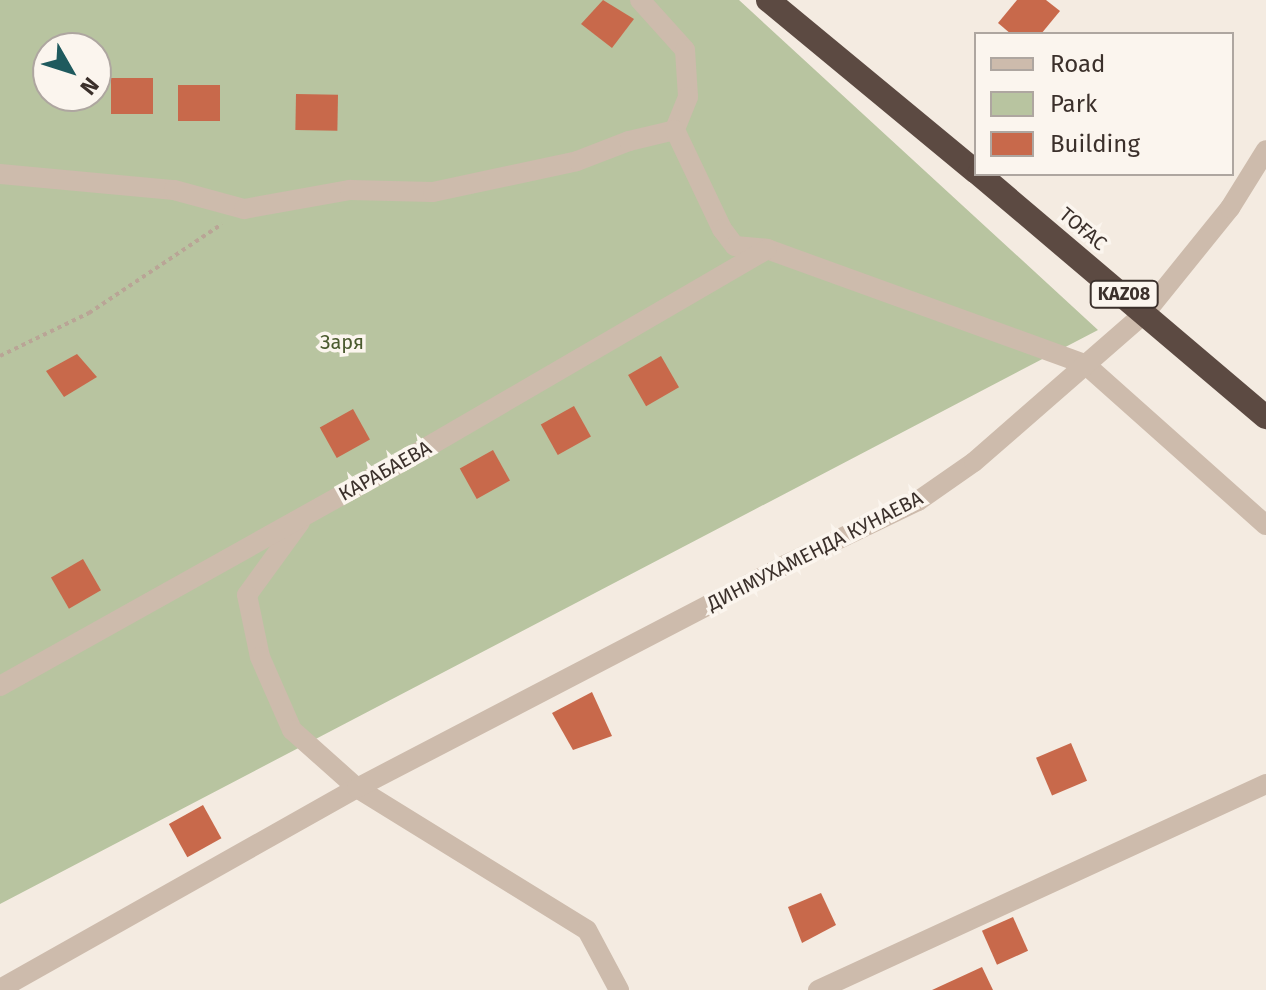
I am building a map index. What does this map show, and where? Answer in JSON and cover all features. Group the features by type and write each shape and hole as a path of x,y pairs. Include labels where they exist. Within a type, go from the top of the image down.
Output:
{"highway":[{"name":"ТОҒАС","path":"768,0 974,171"},
{"name":"ТОҒАС","path":"981,176 1146,312 1266,417"}],"street":[{"path":"640,0 685,50 688,97 675,130 722,229 735,246 767,249 1085,364 1266,525"},
{"path":"0,174 174,190 244,209 350,190 433,192 577,161 629,141 675,130"},
{"name":"ДИНМУХАМЕНДА КУНАЕВА","path":"0,989 357,788 785,565 918,501 974,462 1146,312 1230,208 1266,150"},
{"name":"КАРАБАЕВА","path":"0,686 305,516 767,249"},
{"path":"305,516 247,595 260,657 292,730 357,788 587,930 619,990"},
{"path":"818,990 1266,784"}],"path":[{"path":"0,356 89,313 244,209"}],"green space":[{"name":"Заря","path":"0,0 739,0 1098,330 0,904"}],"building":[{"path":"603,0 634,19 612,48 581,24"},
{"path":"1017,0 1046,0 1060,11 1043,32 1009,32 998,23"},
{"path":"112,78 153,78 153,114 111,114"},
{"path":"178,85 220,85 220,121 178,121"},
{"path":"296,94 338,95 337,131 295,130"},
{"path":"77,354 97,377 64,397 46,371"},
{"path":"661,356 679,387 646,406 628,375"},
{"path":"574,406 591,437 558,455 541,424"},
{"path":"353,409 370,440 337,458 320,427"},
{"path":"493,450 510,481 477,499 460,468"},
{"path":"83,559 101,590 69,609 51,578"},
{"path":"592,692 612,736 573,750 552,713"},
{"path":"1071,743 1087,781 1052,796 1036,758"},
{"path":"203,805 221,838 187,857 169,824"},
{"path":"821,893 836,925 802,943 788,907"},
{"path":"1013,917 1028,951 997,965 982,931"},
{"path":"982,967 993,990 932,990"}]}
